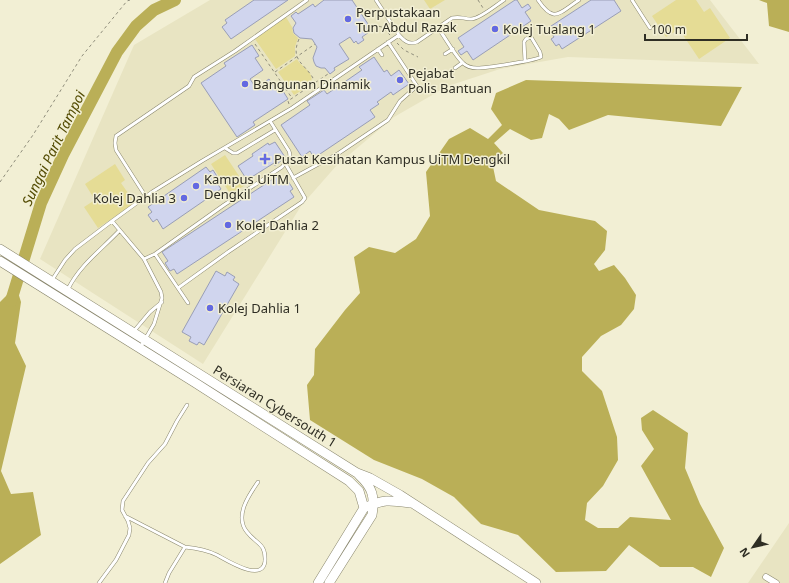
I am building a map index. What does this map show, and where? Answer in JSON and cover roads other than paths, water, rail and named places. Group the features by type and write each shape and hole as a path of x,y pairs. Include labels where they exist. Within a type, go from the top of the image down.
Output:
{"street":[{"name":"Persiaran Cybersouth 1","path":"4,252 357,473 370,478 400,495 536,583"},
{"name":"Persiaran Cybersouth 1","path":"1,262 349,481 359,491 364,508"},
{"path":"329,583 372,516 374,503 372,492 367,483 357,473"},
{"path":"318,583 364,508 374,503 387,500 411,503"},
{"path":"766,577 776,583"}],"lane":[{"path":"146,197 116,150 116,136 190,86 194,77 229,55 307,0"},
{"path":"376,0 403,40 412,44 452,18 459,16 470,19 477,17 504,0"},
{"path":"538,0 544,10 549,14 556,15 580,0"},
{"path":"632,0 650,28"},
{"path":"438,28 462,63 469,67 477,68 526,61 539,58 541,55 531,37 526,39 524,42 526,61"},
{"path":"46,290 65,260 75,249 112,221 146,197 292,108 400,35"},
{"path":"388,42 417,86 425,88"},
{"path":"378,49 382,55"},
{"path":"445,54 452,49"},
{"path":"455,68 462,63"},
{"path":"398,66 402,64"},
{"path":"411,77 416,74"},
{"path":"293,178 339,153 388,120 400,101 417,86"},
{"path":"144,259 155,254 282,167 290,159 290,155 270,121"},
{"path":"225,148 233,153 237,153 275,130"},
{"path":"178,288 302,202 305,198 301,189 285,164"},
{"path":"112,221 144,259 161,292 162,302 154,324 139,348"},
{"path":"62,300 74,277 88,260 106,246 119,231"},
{"path":"155,254 188,303"},
{"path":"128,341 133,332 150,312 162,302"},
{"path":"99,583 116,560 129,535 130,528 122,508 123,501 148,463 165,444 187,405"},
{"path":"125,516 185,547 197,548 216,555 230,564 251,574 256,574 261,572 264,568 265,551 245,529 243,517 245,503 258,482"},
{"path":"165,583 169,573 185,547"}],"waterway":[{"name":"Sungai Parit Tampoi","path":"11,301 41,203 63,155 117,52 136,26 154,10 175,0"}],"place":[{"name":"Perpustakaan Tun Abdul Razak","path":"348,19"},
{"name":"Kolej Tualang 1","path":"495,29"},
{"name":"Pejabat Polis Bantuan","path":"400,80"},
{"name":"Bangunan Dinamik","path":"245,84"},
{"name":"Pusat Kesihatan Kampus UiTM Dengkil","path":"265,159"},
{"name":"Kampus UiTM Dengkil","path":"196,186"},
{"name":"Kolej Dahlia 3","path":"184,198"},
{"name":"Kolej Dahlia 2","path":"228,225"},
{"name":"Kolej Dahlia 1","path":"210,308"}]}
